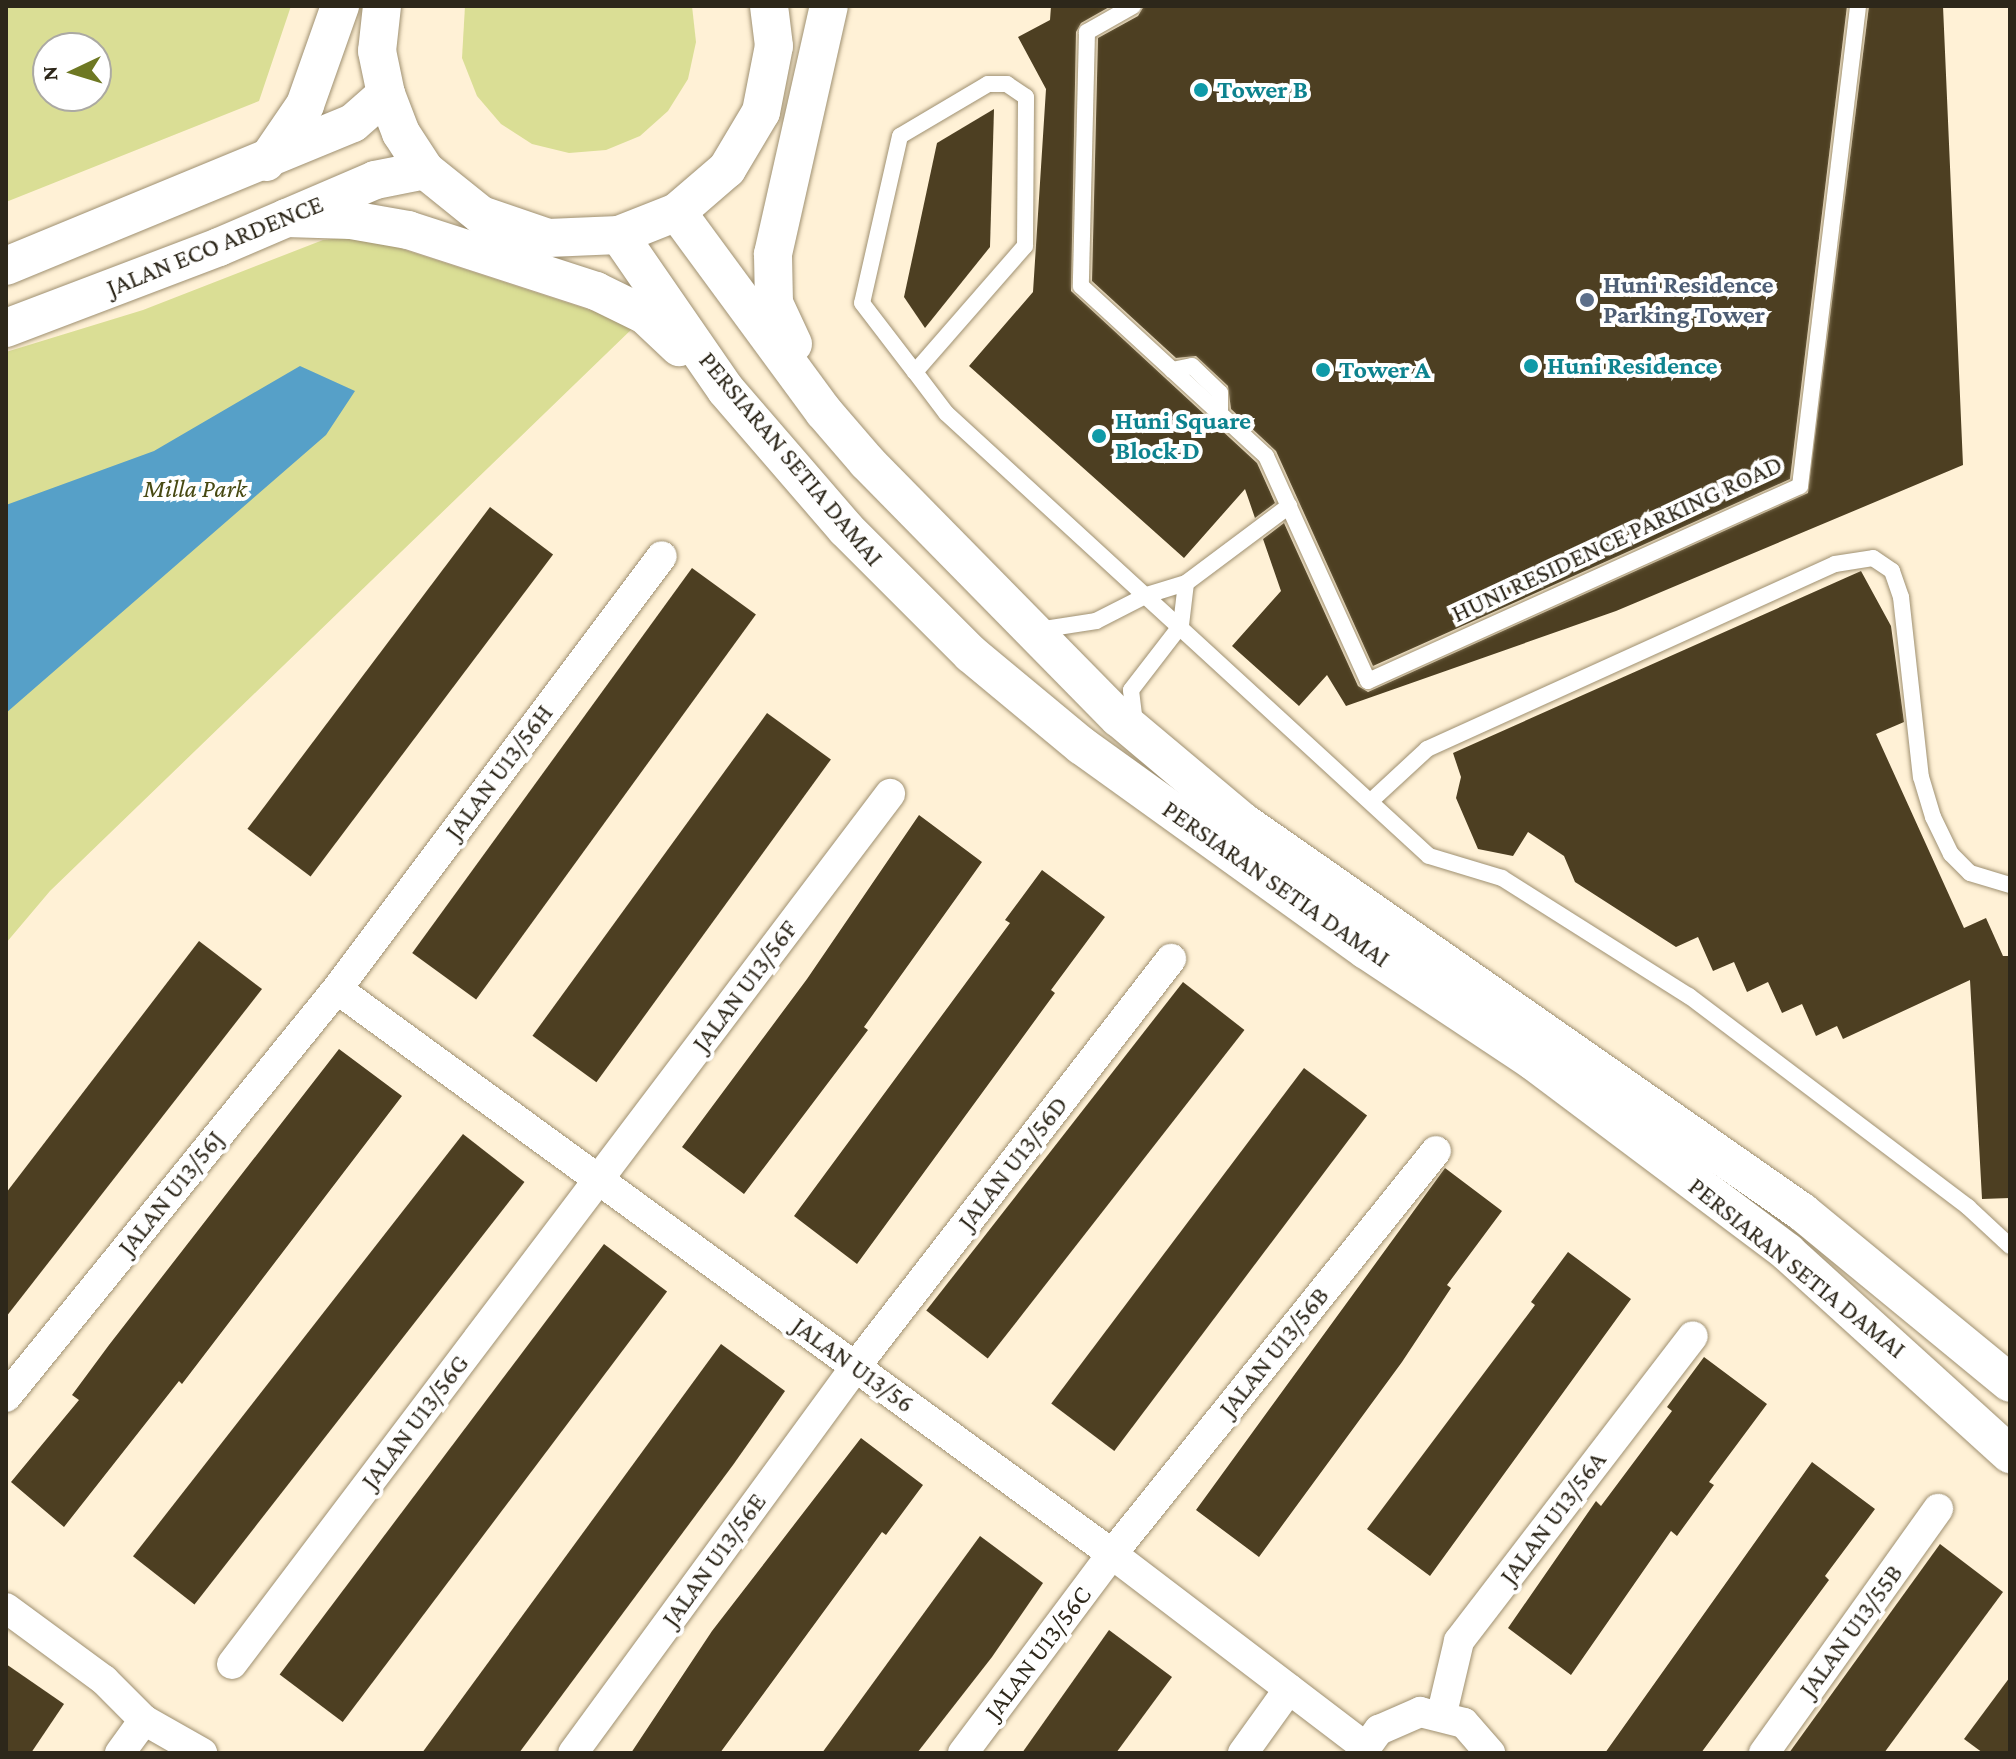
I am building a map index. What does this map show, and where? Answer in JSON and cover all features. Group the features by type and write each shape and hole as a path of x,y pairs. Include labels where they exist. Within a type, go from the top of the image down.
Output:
{"street":[{"path":"266,162 305,105 340,6"},
{"path":"382,6 377,51 386,94 401,133 425,170 481,215 548,238 619,235 677,212 727,169 761,112 774,46 769,6"},
{"path":"824,412 774,303 773,254 829,6"},
{"path":"6,266 266,162 353,123 386,94"},
{"name":"JALAN ECO ARDENCE","path":"6,328 375,180 425,170"},
{"name":"PERSIARAN SETIA DAMAI","path":"677,212 824,412 1032,630 1136,732 1255,830 1802,1212 2010,1383"},
{"path":"286,218 351,220 408,230 596,291 645,315 726,390"},
{"name":"PERSIARAN SETIA DAMAI","path":"619,235 726,390 846,529 971,654 1095,755 1366,950 1533,1061 1787,1252 2010,1454"},
{"name":"JALAN U13/56H","path":"337,989 662,556"},
{"name":"JALAN U13/56F","path":"599,1179 890,794"},
{"name":"JALAN U13/56D","path":"856,1366 1171,959"},
{"name":"JALAN U13/56","path":"337,989 1112,1554 1289,1689 1363,1750"},
{"name":"JALAN U13/56J","path":"6,1397 337,989"},
{"name":"JALAN U13/56B","path":"1112,1554 1436,1151"},
{"name":"JALAN U13/56G","path":"232,1664 599,1179"},
{"name":"JALAN U13/56A","path":"1442,1713 1459,1641 1693,1336"},
{"name":"JALAN U13/56E","path":"573,1753 856,1366"},
{"name":"JALAN U13/55B","path":"1764,1753 1938,1509"},
{"name":"JALAN U13/56C","path":"963,1753 1112,1554"},
{"path":"6,1608 104,1680 144,1720 202,1753"},
{"path":"1243,1753 1289,1689"},
{"path":"1363,1750 1397,1717 1442,1713 1464,1723 1490,1753"},
{"path":"120,1753 144,1720"}],"lane":[{"path":"1032,630 1096,621 1147,595 1186,583 1289,506 1266,456 1081,286 1087,32 1133,6"},
{"name":"HUNI RESIDENCE PARKING ROAD","path":"1289,506 1368,681 1800,486 1858,6"},
{"path":"915,372 1025,246 1026,97 1007,84 988,84 900,136 862,303 946,413 1372,800 1429,856 1502,878 1689,996 1968,1207 2010,1246"},
{"path":"1372,800 1427,749 1835,564 1873,558 1892,571 1901,597 1921,777 1933,817 1951,854 1970,873 2010,885"},
{"path":"1136,732 1131,690 1181,625 1186,583"}],"green space":[{"path":"6,6 291,6 259,101 6,202"},
{"path":"465,6 692,6 696,42 688,79 668,111 640,136 606,150 569,153 532,144 501,124 477,96 462,58"},
{"name":"Milla Park","path":"362,236 636,325 50,891 6,943 6,352 143,310 323,240"}],"water":[{"path":"300,366 355,391 326,435 6,713 6,505 154,451"}],"building":[{"path":"1051,6 1111,6 1081,23 1076,32 1071,291 1257,463 1275,503 1255,518 1245,489 1184,558 969,366 1033,292 1046,89 1018,37 1050,20"},
{"name":"Huni Residence","path":"1144,6 1847,6 1790,479 1373,666 1276,451 1231,409 1228,386 1196,356 1176,358 1092,281 1098,38 1138,16"},
{"path":"1869,6 1943,6 1963,465 1616,611 1346,706 1327,675 1299,706 1232,646 1281,591 1263,539 1284,523 1358,686 1368,692 1808,493"},
{"path":"994,109 990,247 925,328 904,297 937,143"},
{"path":"490,507 553,555 311,876 247,829"},
{"path":"692,568 756,614 476,1000 412,953"},
{"path":"1861,571 1891,626 1904,722 1876,734 1964,928 1986,918 2003,956 2010,956 2010,1198 1982,1199 1970,980 1843,1039 1837,1026 1816,1036 1802,1004 1782,1013 1768,982 1747,992 1734,962 1713,971 1698,937 1676,947 1575,882 1564,856 1528,832 1513,856 1478,849 1456,798 1461,777 1453,753"},
{"path":"767,713 831,759 596,1082 532,1036"},
{"path":"919,815 982,862 864,1027 868,1030 744,1194 682,1147 807,979"},
{"path":"1042,870 1105,917 1051,990 1055,993 857,1264 794,1216 1010,923 1005,920"},
{"path":"199,941 262,989 6,1317 6,1193"},
{"path":"1183,982 1244,1030 988,1359 926,1311"},
{"path":"339,1049 402,1096 182,1384 179,1381 64,1527 11,1482 79,1400 72,1395 109,1345"},
{"path":"1304,1068 1367,1116 1114,1451 1051,1403"},
{"path":"463,1134 524,1182 194,1604 133,1556"},
{"path":"1445,1168 1502,1211 1447,1285 1451,1288 1402,1362 1259,1557 1196,1510"},
{"path":"604,1244 667,1292 343,1722 280,1674"},
{"path":"1568,1252 1631,1299 1430,1576 1367,1529 1535,1305 1531,1302"},
{"path":"721,1344 785,1391 733,1465 519,1753 422,1753"},
{"path":"1704,1357 1767,1404 1709,1482 1714,1485 1677,1536 1671,1531 1571,1675 1508,1628 1596,1501 1601,1506 1672,1411 1667,1407"},
{"path":"861,1438 923,1485 886,1535 882,1532 720,1753 631,1753 712,1631"},
{"path":"1812,1462 1875,1509 1825,1576 1829,1580 1701,1753 1605,1753"},
{"path":"980,1536 1043,1583 992,1657 917,1753 822,1753"},
{"path":"1940,1544 2003,1592 1884,1753 1789,1753"},
{"path":"1109,1630 1172,1677 1116,1753 1022,1753"},
{"path":"6,1664 64,1704 31,1753 6,1753"},
{"path":"2010,1677 2010,1753 1983,1753 1964,1739"}],"place":[{"name":"Tower B","path":"1201,90"},
{"name":"Huni Residence Parking Tower","path":"1587,300"},
{"name":"Huni Residence","path":"1531,366"},
{"name":"Tower A","path":"1323,370"},
{"name":"Huni Square Block D","path":"1099,436"}]}
